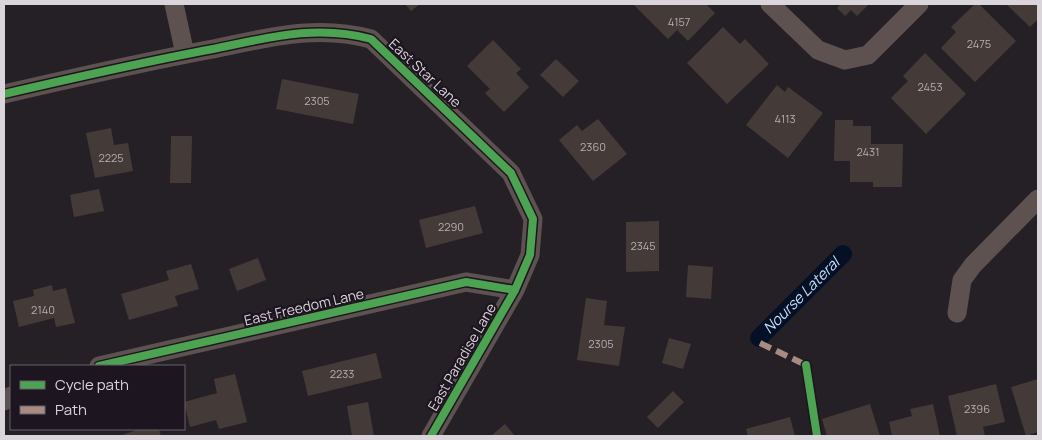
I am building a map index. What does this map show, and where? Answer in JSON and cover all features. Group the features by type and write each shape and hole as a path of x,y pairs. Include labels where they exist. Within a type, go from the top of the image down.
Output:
{"street":[{"path":"174,4 185,54"},
{"path":"770,4 818,50 845,60 868,55 919,4"},
{"name":"East Star Lane","path":"4,94 185,54 302,32 346,32 371,39 511,173 532,219 530,255 515,290"},
{"path":"957,313 962,280 973,265 1038,200"},
{"name":"East Freedom Lane","path":"103,365 466,282 515,290"},
{"name":"East Paradise Lane","path":"431,436 515,290"}],"building":[{"path":"405,4 420,4 411,11"},
{"path":"633,4 706,4 715,13 688,41 677,30 668,39"},
{"path":"841,4 869,4 857,16 851,10 845,16 837,8"},
{"path":"975,4 979,4 1016,41 975,82 941,48 956,32 951,27"},
{"path":"1006,4 1038,4 1038,19 1030,27"},
{"path":"723,27 740,44 745,39 769,64 727,104 687,63"},
{"path":"493,40 521,69 516,73 529,87 504,112 485,93 490,89 467,66"},
{"path":"925,53 966,94 926,134 891,98 908,81 903,76"},
{"path":"556,59 579,81 563,97 540,75"},
{"path":"282,79 359,94 353,124 276,109"},
{"path":"777,85 785,92 788,87 823,113 788,158 746,125"},
{"path":"598,119 627,154 593,181 559,140 577,125 582,131"},
{"path":"835,120 853,120 853,126 871,126 871,144 903,144 902,187 873,187 873,182 850,182 850,161 834,161"},
{"path":"111,128 114,145 128,143 133,171 95,178 86,133"},
{"path":"171,136 192,136 191,183 170,183"},
{"path":"99,189 104,211 74,217 70,195"},
{"path":"475,206 483,233 426,248 419,220"},
{"path":"659,221 659,271 626,272 626,222"},
{"path":"258,258 266,280 237,291 229,269"},
{"path":"191,264 199,289 175,296 178,306 129,320 121,294 169,280 166,271"},
{"path":"688,265 713,267 711,299 686,297"},
{"path":"52,285 53,291 66,288 75,323 56,327 54,318 19,327 13,301 34,296 33,290"},
{"path":"586,298 607,301 604,325 625,327 619,366 577,360"},
{"path":"669,338 691,344 683,369 662,363"},
{"path":"376,353 382,378 308,396 302,371"},
{"path":"235,374 247,422 219,429 216,420 190,427 185,402 217,393 214,379"},
{"path":"1038,379 1038,432 1026,436 1011,387"},
{"path":"996,384 1005,422 983,427 985,436 957,436 948,396"},
{"path":"673,391 684,402 658,428 647,417"},
{"path":"368,402 374,436 352,436 347,406"},
{"path":"870,404 880,436 827,436 822,419"},
{"path":"933,404 940,436 892,436 889,422 912,416 910,409"},
{"path":"790,417 795,436 748,436 746,429"},
{"path":"505,424 515,436 491,436"},
{"path":"137,430 159,430 161,436 119,436"}],"waterway":[{"name":"Nourse Lateral","path":"759,338 843,254"}],"marked path":[{"path":"760,343 806,365 807,369"}],"cycle path":[{"path":"4,94 134,65 292,34 331,33 371,39 511,173 533,219 530,255 515,290 431,436"},
{"path":"103,365 466,282 515,290"},
{"path":"806,365 817,436"}]}
